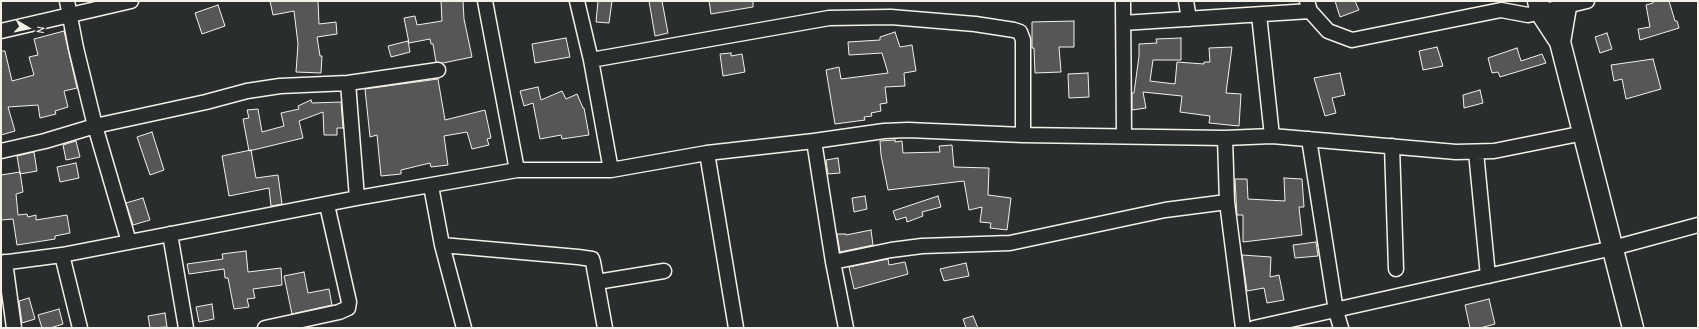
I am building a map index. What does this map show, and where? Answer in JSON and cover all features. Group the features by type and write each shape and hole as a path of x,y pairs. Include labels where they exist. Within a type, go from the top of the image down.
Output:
{"street":[{"path":"67,1 76,48 95,126 129,242"},
{"path":"1,31 131,1"},
{"path":"484,1 517,170"},
{"path":"577,1 591,60 611,170"},
{"path":"1123,1 1124,136"},
{"path":"1186,1 1189,19"},
{"path":"1123,23 1259,15 1309,6 1328,31 1352,40 1505,6 1528,15 1540,7 1587,1"},
{"path":"1560,42 1564,4"},
{"path":"1540,7 1560,42 1633,328"},
{"path":"1259,15 1272,136"},
{"path":"591,60 829,18 891,17 975,24 1014,30 1020,32 1023,40 1023,135"},
{"path":"1,151 45,141 95,126 206,102 247,91 280,86 348,83 438,70"},
{"path":"348,83 357,198"},
{"path":"14,328 3,262 62,255 357,198 517,170 611,170 707,153 814,141 884,131 908,130 1023,135 1225,138 1272,136 1456,152 1494,151 1584,133"},
{"path":"1225,138 1227,202 1243,328"},
{"path":"1309,139 1340,328"},
{"path":"814,141 833,262 846,328"},
{"path":"1392,146 1396,269"},
{"path":"1476,152 1488,276"},
{"path":"707,153 736,328"},
{"path":"431,186 442,245 464,328"},
{"path":"833,262 891,250 922,246 1010,243 1165,210 1227,202"},
{"path":"264,328 339,312 348,308 349,302 327,205"},
{"path":"1254,328 1336,311 1613,248 1698,225"},
{"path":"170,234 186,328"},
{"path":"442,245 589,258 594,262 605,328"},
{"path":"62,255 80,328"},
{"path":"597,282 664,271"}],"building":[{"path":"270,1 318,1 319,24 336,22 337,34 317,37 320,56 322,56 321,73 296,72 298,44 294,11 273,15"},
{"path":"441,1 463,1 464,19 472,57 443,63 436,62 433,44 431,44 430,39 409,43 404,18 415,16 417,25 442,21"},
{"path":"598,1 612,1 609,23 596,22"},
{"path":"649,1 662,1 668,33 655,36"},
{"path":"709,1 753,1 753,7 711,14"},
{"path":"1335,1 1355,1 1359,10 1340,17"},
{"path":"1653,1 1669,1 1675,21 1677,21 1679,28 1640,40 1638,29 1650,27 1646,5 1653,3"},
{"path":"218,5 225,26 202,34 195,13"},
{"path":"1074,21 1074,47 1059,47 1061,72 1035,73 1034,48 1032,48 1032,22"},
{"path":"64,31 77,88 64,91 68,107 55,111 56,114 40,118 38,105 8,107 15,131 1,135 1,51 5,51 12,81 34,75 29,57 38,55 34,39"},
{"path":"895,32 900,47 912,45 916,71 904,73 905,86 885,87 887,103 880,104 881,111 871,113 872,116 864,117 865,120 835,124 826,70 839,67 841,79 888,73 882,53 849,55 848,42 880,40 880,37"},
{"path":"1607,33 1612,49 1600,53 1595,37"},
{"path":"566,38 570,57 535,63 532,44"},
{"path":"1181,38 1181,60 1153,60 1150,81 1175,84 1177,62 1204,64 1204,62 1210,62 1209,48 1232,47 1226,93 1241,94 1239,126 1209,123 1210,116 1180,112 1182,96 1143,92 1146,108 1132,110 1132,93 1134,93 1139,56 1139,44 1157,43 1156,39"},
{"path":"408,41 410,52 391,57 388,46"},
{"path":"1437,47 1443,66 1423,70 1419,51"},
{"path":"1517,48 1521,61 1542,54 1546,63 1500,77 1498,72 1492,73 1488,58"},
{"path":"731,53 731,56 742,54 745,72 723,76 720,54"},
{"path":"1653,59 1661,89 1626,99 1622,79 1614,81 1611,65"},
{"path":"1088,73 1089,97 1069,98 1068,74"},
{"path":"1340,73 1345,95 1332,98 1336,113 1325,116 1314,78"},
{"path":"438,79 445,120 485,110 491,138 487,139 489,145 472,149 467,132 444,136 448,165 431,167 430,163 401,170 401,174 381,176 377,135 370,137 365,89"},
{"path":"538,87 541,100 562,91 566,99 577,94 584,108 589,135 562,139 561,135 540,139 533,103 524,106 520,91"},
{"path":"1480,90 1483,103 1464,108 1463,95"},
{"path":"311,100 312,103 341,102 343,128 337,128 337,135 324,135 323,112 299,121 303,138 249,151 243,119 249,118 247,110 258,109 262,132 284,126 281,113 299,109 298,106"},
{"path":"152,132 164,170 150,175 137,137"},
{"path":"895,140 895,142 902,141 903,153 940,152 939,146 952,145 954,167 989,168 988,195 1011,198 1007,230 990,228 991,223 980,222 982,207 969,210 964,181 888,190 881,155 880,141"},
{"path":"76,141 80,157 66,160 63,145"},
{"path":"251,150 256,178 278,175 282,204 271,206 269,188 229,196 222,156"},
{"path":"34,152 37,171 20,174 17,156"},
{"path":"838,158 840,173 828,174 826,160"},
{"path":"76,163 79,178 60,182 57,167"},
{"path":"20,172 23,192 16,194 18,215 27,214 28,217 36,215 36,220 67,215 70,233 55,236 55,239 17,245 13,219 1,220 1,175"},
{"path":"1284,178 1302,179 1304,207 1299,207 1302,235 1243,242 1243,215 1237,215 1235,179 1247,179 1248,199 1285,201"},
{"path":"865,196 867,209 854,212 852,198"},
{"path":"938,196 941,207 922,212 923,216 907,222 906,217 896,220 893,211"},
{"path":"143,198 150,220 133,225 126,203"},
{"path":"871,230 873,245 840,252 837,234 846,235"},
{"path":"1316,242 1318,256 1295,258 1293,245"},
{"path":"246,251 248,272 281,268 282,285 253,289 255,298 247,299 249,307 234,309 228,278 225,278 224,269 189,274 187,264 223,259 222,254"},
{"path":"1242,255 1271,257 1270,277 1279,275 1284,300 1267,303 1264,288 1247,291"},
{"path":"888,259 889,265 905,262 908,274 854,289 849,267"},
{"path":"966,263 969,276 944,281 940,269"},
{"path":"304,272 308,293 329,289 332,305 292,314 284,276"},
{"path":"29,298 35,319 22,323 19,301"},
{"path":"1489,299 1495,324 1480,328 1470,328 1465,305"},
{"path":"212,304 214,319 199,322 196,307"},
{"path":"59,309 63,324 50,328 42,328 38,315"},
{"path":"165,313 167,327 150,328 148,316"},
{"path":"973,316 978,328 966,328 963,319"}]}
